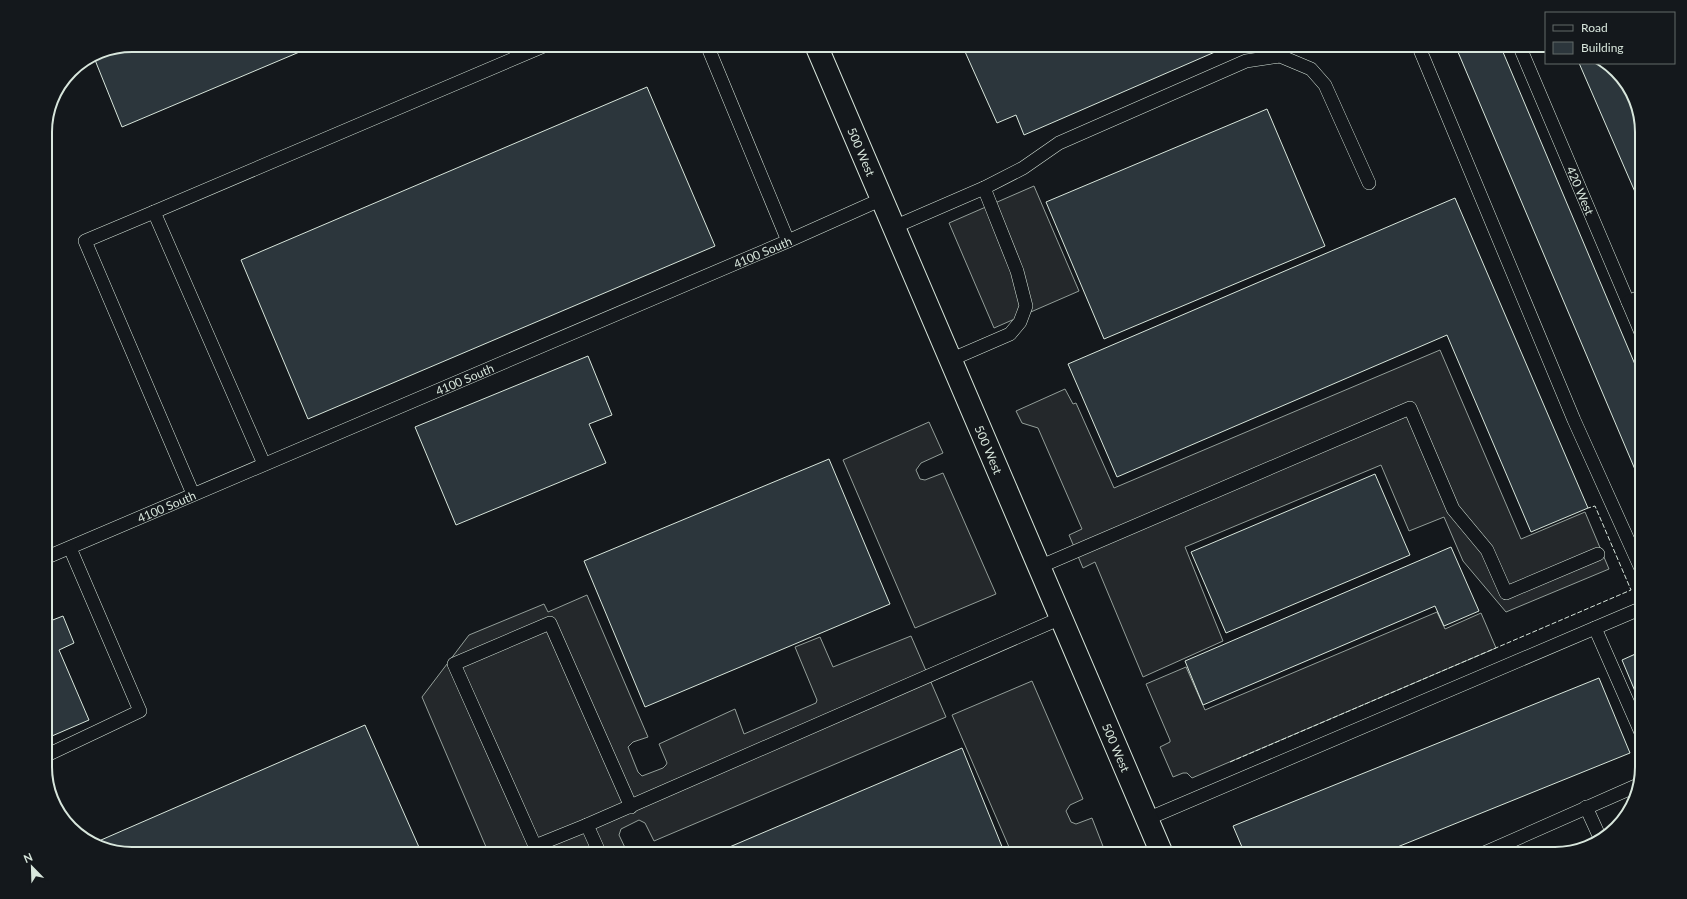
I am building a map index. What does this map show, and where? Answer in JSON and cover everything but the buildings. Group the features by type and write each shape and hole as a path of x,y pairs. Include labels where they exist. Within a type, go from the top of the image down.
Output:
{"main road":[{"name":"500 West","path":"821,52 950,360 1159,847"}],"lane":[{"path":"193,494 85,241 530,52"},
{"path":"710,52 788,241"},
{"path":"1421,52 1574,420 1635,555"},
{"name":"420 West","path":"1522,52 1635,318"},
{"path":"894,227 984,188 1024,168 1059,143 1246,61 1280,56 1311,69 1325,85 1369,183"},
{"path":"950,360 1010,334 1020,322 1026,306 1017,270 984,188"},
{"name":"4100 South","path":"52,555 788,241 882,199"},
{"path":"154,212 264,464"},
{"path":"1628,302 1635,299"},
{"path":"1039,567 1410,408 1453,509 1487,550 1506,593 1598,554"},
{"path":"52,753 140,711 70,548"},
{"path":"1147,819 1635,611"},
{"path":"631,807 550,623 454,664 535,846 631,807 976,654 1061,618"},
{"path":"1595,628 1635,719"},
{"path":"1497,847 1632,787"},
{"path":"1586,807 1598,834"},
{"path":"587,825 597,847"}],"shaded area":[{"path":"1034,186 1079,291 994,328 949,223"},
{"path":"1440,350 1521,539 1585,512 1609,569 1506,612 1463,561 1444,517 1409,531 1381,465 1185,547 1223,641 1143,677 1095,562 1083,568 1069,535 1082,529 1038,428 1022,423 1016,411 1065,389 1073,404 1076,403 1114,488"},
{"path":"929,422 943,453 921,463 916,470 920,479 925,480 943,473 996,594 915,628 843,460"},
{"path":"587,595 648,737 633,742 628,747 638,772 642,776 663,768 666,765 667,763 659,744 735,709 744,734 816,703 817,700 795,647 820,637 833,667 911,636 946,717 654,841 645,823 639,820 621,829 619,835 625,847 486,847 422,697 469,635 544,604 548,612"},
{"path":"1437,612 1445,629 1481,613 1496,648 1192,778 1187,773 1173,777 1160,747 1170,742 1170,740 1146,684 1186,667 1205,710"},
{"path":"1032,681 1083,799 1070,805 1066,811 1071,822 1076,824 1092,818 1103,847 1009,847 952,715"}],"fence":[{"path":"1230,762 1631,590 1595,506 1588,508"}]}
